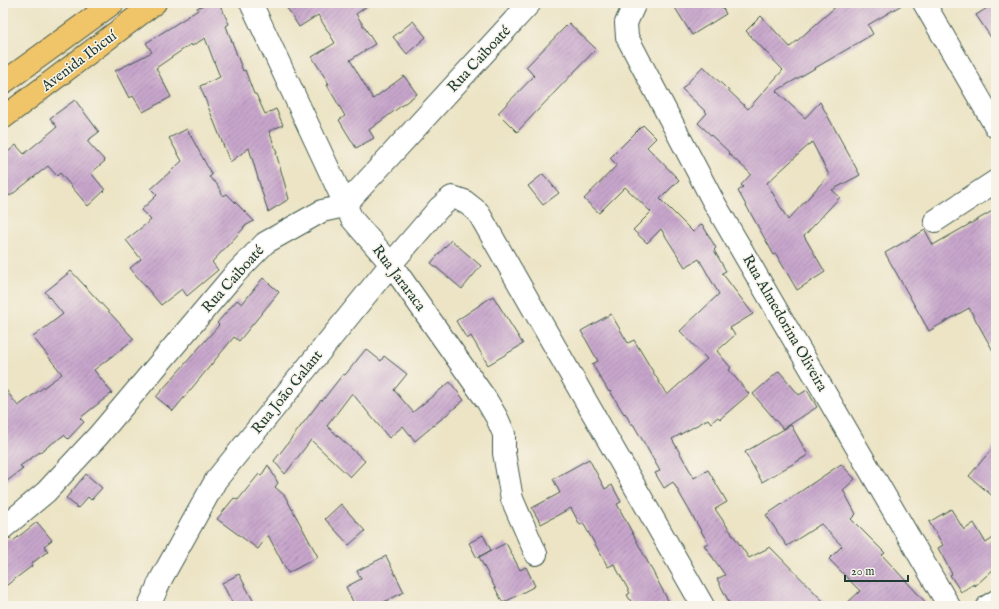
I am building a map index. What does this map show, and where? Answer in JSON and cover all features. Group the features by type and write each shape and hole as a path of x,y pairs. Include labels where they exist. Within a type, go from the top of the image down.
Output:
{"main road":[{"name":"Avenida Ibicuí","path":"3,118 155,3"},
{"name":"Avenida Ibicuí","path":"3,83 107,5"}],"street":[{"name":"Rua Jararaca","path":"251,3 344,206 352,219 391,264 487,401 497,418 504,434 504,453 512,499 536,554"},
{"name":"Rua Caiboaté","path":"3,528 46,492 83,453 233,276 266,243 322,211 344,206 530,3"},
{"name":"Rua Almedorina Oliveira","path":"635,3 626,23 627,37 712,199 949,606"},
{"path":"924,3 996,126"},
{"path":"107,5 112,36"},
{"path":"935,222 996,181"},
{"name":"Rua João Galant","path":"149,606 160,579 216,480 391,264 439,208 452,198 464,201 478,212 703,606"},
{"path":"988,606 996,601"}],"building":[{"path":"208,3 219,3 229,24 226,26 243,71 245,70 254,94 256,94 265,114 276,109 283,125 269,131 277,153 289,199 268,212 249,148 230,162 200,86 220,77 205,38 192,46 191,44 156,68 171,97 143,112 133,96 129,98 115,71 152,52 146,43 198,10 197,8"},
{"path":"284,3 371,3 356,14 375,44 350,60 373,99 404,76 417,94 369,130 374,138 356,148 339,120 345,116 327,85 329,84 312,57 335,43 318,15 299,27"},
{"path":"672,3 720,3 726,14 692,35"},
{"path":"840,3 905,3 868,25 873,34 776,91 805,118 820,102 860,175 832,190 840,197 804,236 825,272 797,290 776,254 774,255 738,191 743,187 741,185 751,174 698,123 707,113 682,89 703,66 748,109 783,70 746,31 761,16 790,47","holes":["812,142 829,175 788,220 767,183"]},
{"path":"996,3 996,45 976,15"},
{"path":"413,21 426,37 407,54 393,37"},
{"path":"569,23 596,49 517,132 498,113 534,76 526,67"},
{"path":"75,100 99,132 87,141 105,161 91,173 105,190 88,206 60,173 57,176 48,166 10,196 3,187 3,156 16,145 24,154 57,127 50,118"},
{"path":"643,125 656,138 647,147 679,180 660,199 693,232 702,224 716,248 714,250 726,271 722,273 753,314 730,328 735,335 717,351 731,368 729,370 749,394 720,419 718,417 711,423 708,419 672,439 694,478 708,470 727,502 715,509 749,558 770,547 828,606 788,606 785,602 777,606 731,606 717,579 725,575 704,545 708,543 673,482 664,488 655,473 660,471 643,441 633,424 631,424 610,391 609,392 592,364 598,361 581,331 611,314 628,343 634,340 667,395 707,359 680,331 719,294 699,259 685,267 661,229 647,243 633,230 651,212 625,187 599,213 584,199 617,165 610,158"},
{"path":"187,129 212,175 209,177 217,184 223,196 227,194 254,221 243,227 244,228 212,262 218,270 187,296 182,289 161,305 130,268 141,259 126,240 151,220 141,210 157,195 151,189 182,161 169,138"},
{"path":"543,174 559,193 543,205 528,186"},
{"path":"996,209 996,356 969,308 929,331 885,253 925,230 933,245"},
{"path":"451,240 481,266 462,289 431,263"},
{"path":"71,271 134,339 94,370 112,393 80,418 84,422 68,439 64,435 20,466 23,469 3,484 3,386 18,406 62,374 33,337 63,314 45,292"},
{"path":"263,278 279,292 239,341 234,337 173,411 156,397 219,325 217,323 237,300 242,304"},
{"path":"493,296 523,344 488,365 471,336 467,339 456,321"},
{"path":"366,349 381,361 384,356 407,374 394,390 413,412 450,382 464,400 415,441 403,426 389,438 352,393 327,426 365,461 350,477 311,440 285,474 274,461 321,400 322,401 343,374 345,375"},
{"path":"779,371 799,395 807,390 817,407 783,429 753,394"},
{"path":"791,425 808,455 762,482 745,452"},
{"path":"996,444 996,499 969,476"},
{"path":"589,459 605,489 612,485 621,502 617,504 671,606 634,606 627,595 630,593 614,564 608,567 583,523 580,525 571,508 541,524 532,508 560,493 553,479"},
{"path":"841,464 855,479 843,490 856,514 851,519 885,553 882,555 929,606 844,606 860,591 829,559 842,546 821,524 787,546 766,515"},
{"path":"268,465 278,483 275,487 285,496 318,557 288,573 268,535 258,549 217,519 234,498 238,500 259,474 261,476"},
{"path":"86,474 102,488 91,500 88,497 78,508 66,498"},
{"path":"341,504 365,531 349,545 325,519"},
{"path":"951,509 964,530 974,523 986,543 996,536 996,567 975,586 974,584 961,592 950,575 952,574 938,548 943,545 929,522"},
{"path":"37,522 52,540 44,546 48,551 31,564 32,566 3,588 3,540 10,538 13,541"},
{"path":"483,535 491,550 477,558 469,543"},
{"path":"506,543 520,570 526,567 535,586 503,603 479,557"},
{"path":"386,556 404,592 376,606 355,606 346,587 361,579 357,571"},
{"path":"239,574 256,606 234,606 222,583"}]}
